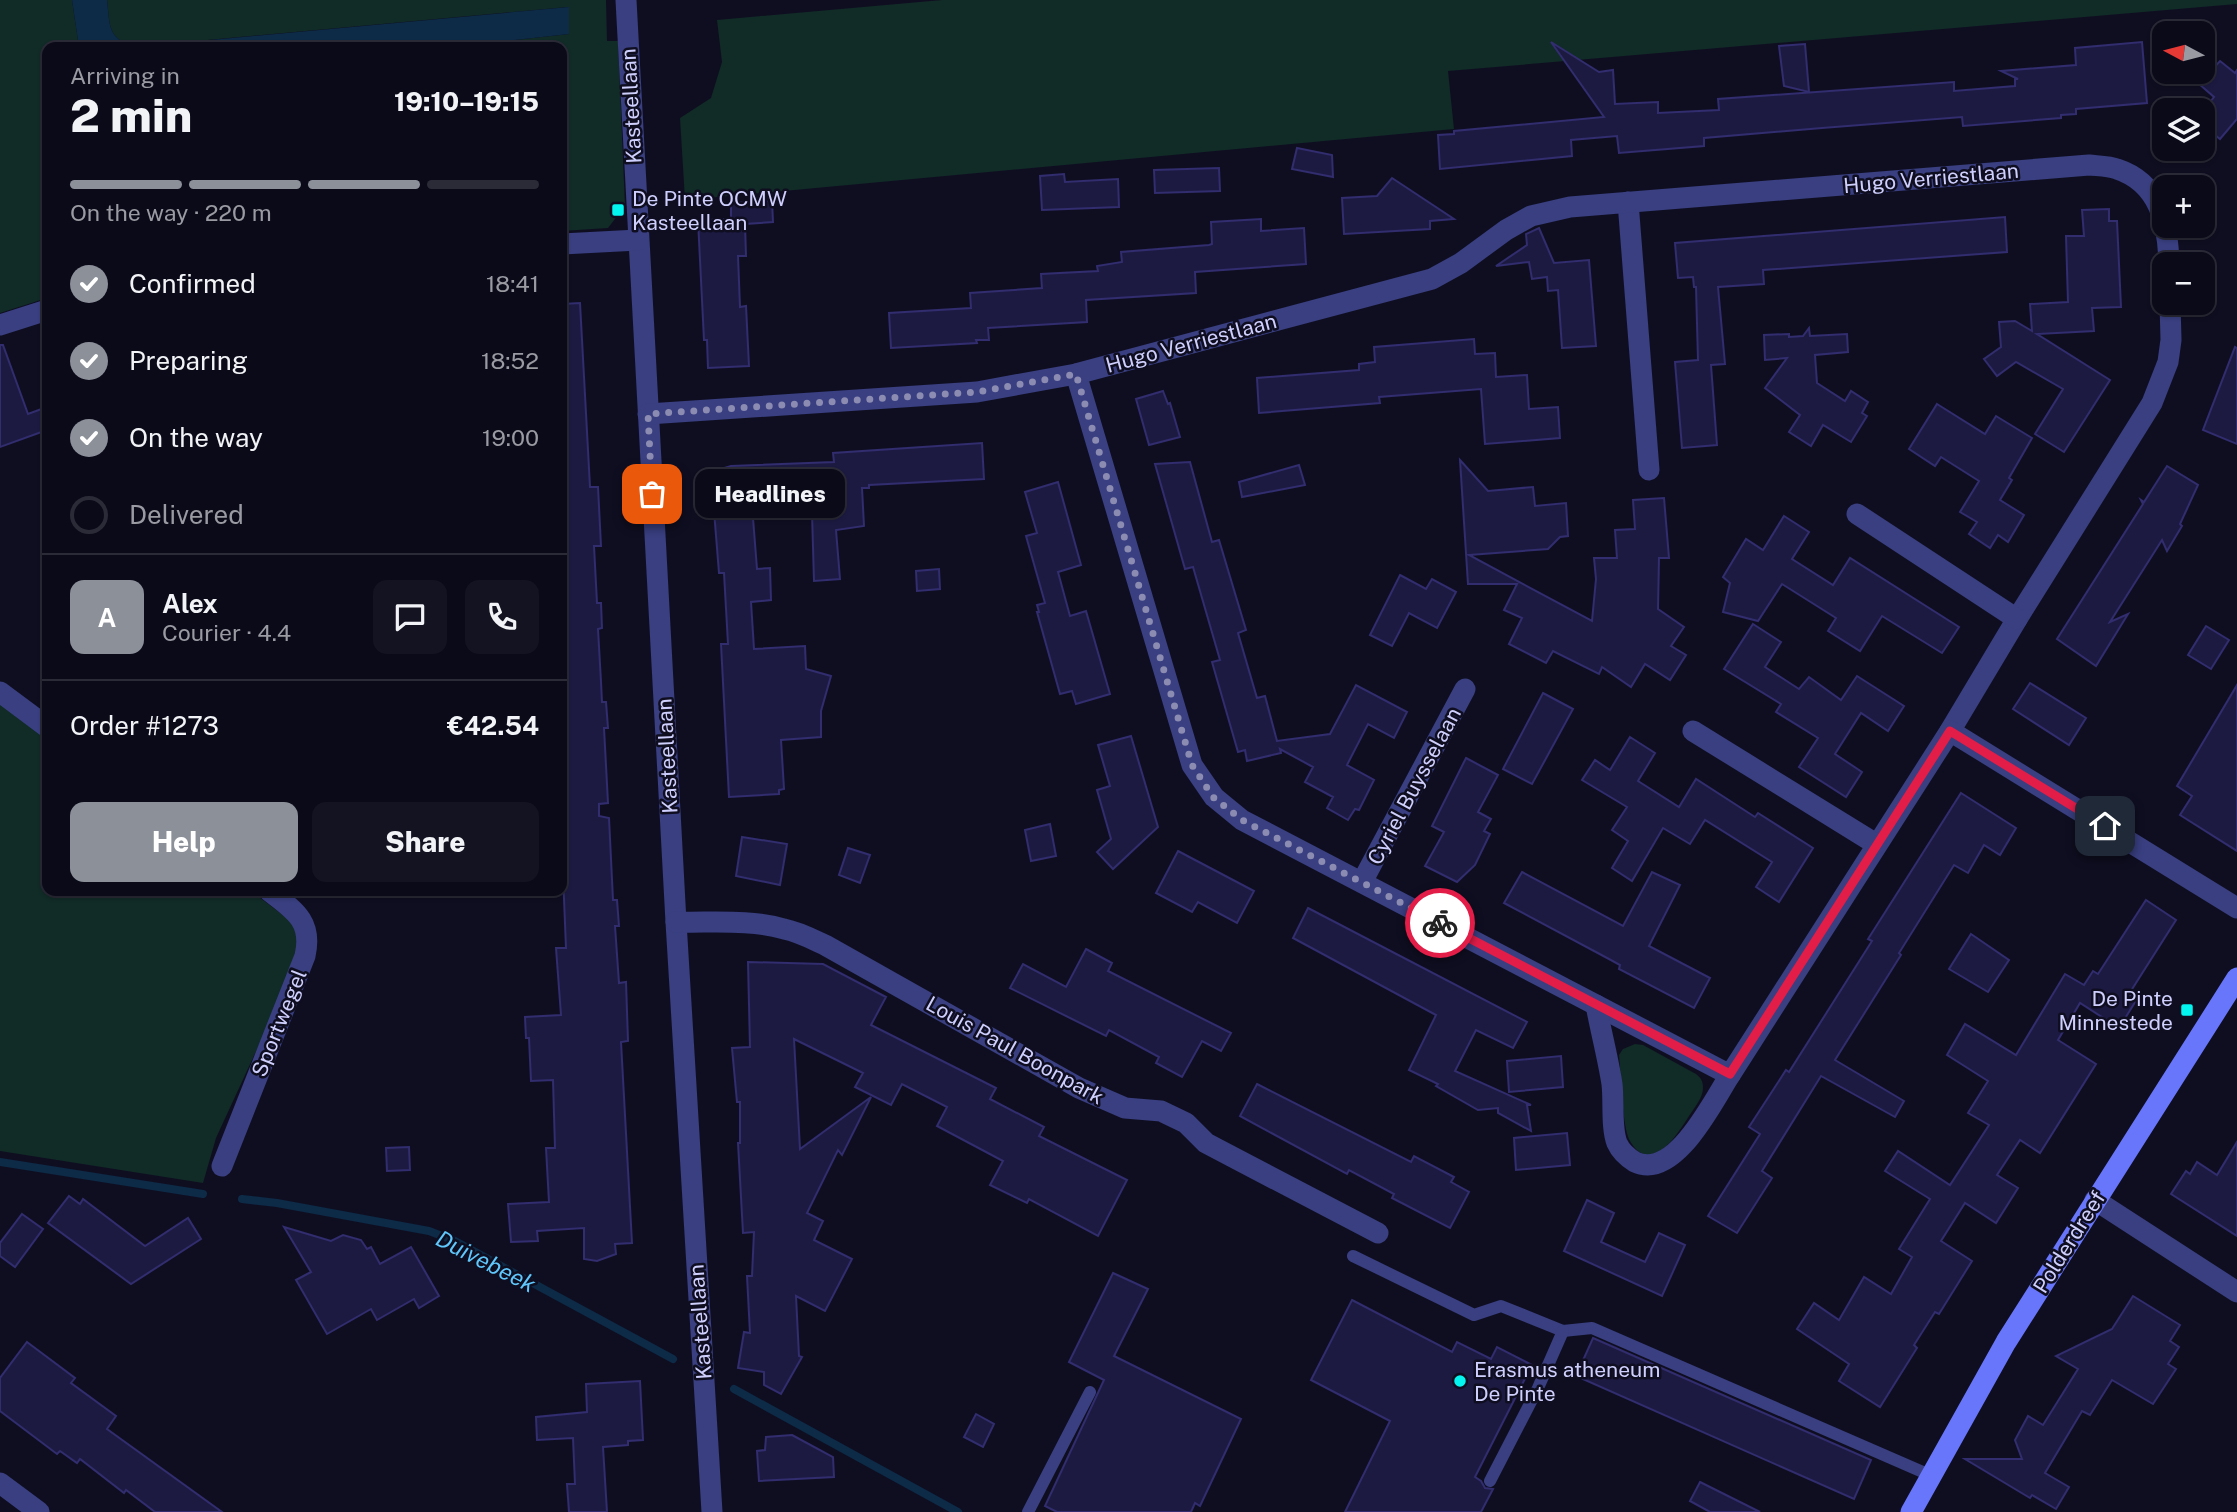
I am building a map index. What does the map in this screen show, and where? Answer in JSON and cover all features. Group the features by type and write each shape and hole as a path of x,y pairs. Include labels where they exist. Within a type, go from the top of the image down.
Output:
{"street":[{"name":"Kasteellaan","path":"626,0 676,922 712,1512"},
{"name":"Hugo Verriestlaan","path":"648,414 977,392 1076,374 1432,279 1531,216 1570,207 2089,165 2116,168 2148,189 2161,209 2168,252"},
{"path":"1628,202 1649,470"},
{"path":"567,244 638,240"},
{"path":"0,325 42,312"},
{"path":"1596,1005 1612,1084 1617,1142 1626,1157 1641,1164 1659,1164 1675,1155 1695,1129 1950,731 2152,403 2168,362 2170,315"},
{"name":"Cyriel Buysselaan","path":"1076,374 1192,765 1213,797 1242,820 1730,1074"},
{"path":"1857,514 2017,619"},
{"name":"Cyriel Buysselaan","path":"1362,882 1465,689"},
{"path":"0,692 42,723"},
{"path":"1693,731 1876,844"},
{"path":"1950,731 2237,908"},
{"name":"Sportwegel","path":"222,1166 309,940 299,915 275,896"},
{"name":"Louis Paul Boonpark","path":"676,922 755,924 785,929 814,940 1079,1088 1125,1108 1161,1111 1186,1123 1206,1143 1378,1233"},
{"name":"Polderdreef","path":"1911,1512 2006,1342 2237,978"},
{"path":"2095,1200 2237,1292"},
{"path":"0,1483 30,1509"}],"lane":[{"path":"1353,1256 1474,1315 1501,1306 1563,1331 1592,1328 1932,1476"},
{"path":"1490,1481 1538,1388 1563,1331"},
{"path":"1028,1512 1090,1392"}],"green space":[{"path":"0,0 72,0 78,42 42,42 42,300 0,313"},
{"path":"107,0 606,0 607,41 618,41 625,206 608,228 567,231 567,42 497,42 569,34 568,7 186,42 122,42 114,34"},
{"path":"942,0 2237,0 2237,4 1448,71 1454,129 685,200 680,118 711,98 722,62 717,20"},
{"path":"0,700 42,732 42,896 258,896 288,919 298,932 294,969 216,1138 203,1183 0,1151"},
{"path":"1635,1044 1643,1045 1696,1074 1703,1083 1700,1099 1684,1124 1671,1142 1655,1154 1646,1155 1638,1151 1630,1141 1625,1124 1619,1055 1623,1049"}],"water":[{"path":"72,0 107,0 111,29 122,42 78,42"},
{"path":"569,7 569,34 497,42 189,42"}],"building":[{"path":"1551,42 1599,72 1613,70 1615,104 1658,102 1658,113 1719,110 1718,99 1954,82 1954,91 2015,86 2015,79 2018,79 2001,71 2076,65 2075,48 2142,42 2147,103 2076,109 2076,114 2061,115 2061,118 1963,126 1962,117 1704,138 1704,146 1619,153 1617,136 1571,140 1572,156 1440,169 1438,135 1454,134 1454,131 1604,117"},
{"path":"1805,44 1809,92 1784,86 1779,46"},
{"path":"2220,61 2235,73 2237,70 2237,119 2220,139 2215,135 2215,98 2199,84 2216,84 2216,65"},
{"path":"1297,148 1332,155 1333,177 1292,169"},
{"path":"1219,168 1220,191 1155,193 1154,170"},
{"path":"1064,174 1065,182 1118,179 1119,207 1042,210 1040,176"},
{"path":"1392,178 1454,219 1430,221 1430,229 1344,234 1342,198 1377,196"},
{"path":"772,201 773,222 745,224 746,256 738,256 740,307 746,306 749,366 708,368 707,340 704,340 698,220 731,219 731,203"},
{"path":"2109,209 2109,221 2117,221 2121,307 2092,308 2094,331 2037,334 2110,380 2064,452 2035,434 2063,389 2016,362 1997,376 1984,359 2001,347 1999,322 2015,321 2032,331 2030,304 2068,302 2066,236 2084,236 2082,210"},
{"path":"2005,217 2007,252 1763,270 1764,284 1718,287 1725,364 1711,365 1717,445 1682,448 1675,362 1698,360 1696,287 1693,277 1678,278 1675,243"},
{"path":"1261,219 1261,231 1304,228 1306,264 1195,272 1196,293 1086,300 1087,322 988,328 989,340 976,340 977,343 891,348 889,313 971,308 970,293 1042,288 1041,274 1098,271 1097,266 1122,262 1121,252 1209,245 1212,244 1211,222"},
{"path":"1539,228 1554,263 1589,260 1596,346 1562,348 1558,290 1548,291 1547,277 1532,279 1529,262 1496,266 1527,245 1526,234"},
{"path":"580,303 590,487 598,487 601,546 594,546 597,603 601,603 602,628 598,629 602,702 606,702 608,728 604,728 608,803 599,804 599,816 609,818 613,900 617,900 619,926 615,926 619,983 626,982 628,1041 621,1042 632,1243 615,1244 616,1254 597,1261 584,1259 584,1228 537,1231 538,1241 511,1242 508,1204 549,1202 546,1148 555,1148 553,1080 531,1081 525,1017 561,1015 556,948 566,948 564,896 567,896 567,304"},
{"path":"1809,328 1810,336 1847,334 1848,352 1815,355 1817,383 1845,401 1851,391 1868,402 1862,413 1867,416 1851,442 1823,425 1811,446 1789,432 1800,415 1765,388 1787,358 1765,360 1764,335 1803,336"},
{"path":"1474,339 1475,354 1495,353 1496,377 1527,375 1529,409 1558,407 1560,438 1485,444 1481,389 1379,397 1380,403 1259,413 1257,378 1359,370 1359,364 1375,362 1374,347"},
{"path":"0,345 3,345 28,414 42,409 42,432 0,447"},
{"path":"2235,347 2237,348 2237,444 2203,430"},
{"path":"1163,391 1168,404 1170,403 1180,437 1149,445 1136,399"},
{"path":"1937,404 1985,434 1996,416 2032,438 2000,500 2024,515 2008,542 1998,535 1990,548 1969,534 1977,522 1960,512 1979,481 1941,457 1935,466 1909,449"},
{"path":"982,443 984,479 869,485 869,488 862,488 864,526 836,530 840,579 814,581 812,513 753,518 757,569 770,568 771,600 751,602 754,649 805,646 806,669 831,676 821,711 821,737 781,740 784,789 779,790 779,794 729,797 721,644 728,644 724,573 719,573 713,498 717,497 719,476 724,468 834,462 833,453"},
{"path":"1460,460 1488,491 1533,487 1535,506 1566,503 1568,536 1560,537 1548,549 1469,555 1592,621 1596,579 1594,558 1617,558 1615,530 1635,529 1633,500 1664,498 1669,558 1659,558 1658,609 1684,627 1671,646 1686,655 1670,680 1645,664 1631,687 1602,667 1599,674 1553,651 1546,663 1509,644 1522,618 1504,610 1517,584 1468,584"},
{"path":"1190,462 1212,542 1219,540 1246,630 1238,633 1257,698 1265,696 1277,741 1330,734 1356,685 1407,712 1394,738 1368,724 1347,765 1374,780 1359,810 1355,809 1348,820 1327,808 1333,797 1305,782 1313,767 1280,749 1281,753 1247,761 1245,750 1238,752 1212,662 1220,660 1193,567 1185,569 1155,464"},
{"path":"1299,465 1305,485 1242,497 1239,482"},
{"path":"2167,466 2198,485 2180,524 2182,526 2167,551 2162,540 2110,622 2128,614 2096,666 2057,639 2143,504 2141,500 2144,502"},
{"path":"1058,482 1081,565 1058,572 1070,616 1086,611 1110,694 1076,704 1072,691 1060,694 1037,612 1037,605 1045,603 1026,536 1037,533 1025,492"},
{"path":"1784,516 1809,532 1792,559 1833,585 1850,558 1959,627 1942,653 1882,616 1860,651 1828,631 1836,618 1782,584 1758,621 1723,612 1730,583 1723,577 1746,539 1763,550"},
{"path":"939,569 940,589 917,591 916,571"},
{"path":"1400,575 1426,589 1432,579 1456,592 1437,628 1409,613 1392,646 1370,635"},
{"path":"1753,624 1781,642 1765,667 1799,689 1809,677 1841,700 1857,676 1904,706 1888,731 1861,713 1835,754 1862,772 1846,797 1799,767 1818,738 1776,712 1781,704 1724,669"},
{"path":"2206,626 2229,640 2211,669 2188,655"},
{"path":"2030,683 2086,718 2069,745 2013,709"},
{"path":"2237,685 2237,851 2180,815 2192,796 2177,786"},
{"path":"1543,693 1573,709 1532,784 1503,769"},
{"path":"1131,736 1158,827 1113,869 1097,852 1111,839 1097,790 1110,786 1098,745"},
{"path":"1630,737 1655,753 1638,781 1679,807 1696,779 1755,817 1758,813 1813,848 1779,902 1756,887 1772,862 1705,820 1690,844 1663,828 1632,881 1612,868 1628,841 1612,830 1627,807 1582,780 1595,760 1610,770"},
{"path":"1466,758 1498,775 1478,812 1491,819 1484,831 1490,834 1475,865 1457,882 1425,866 1444,832 1432,826"},
{"path":"1961,793 2016,828 2000,855 1984,845 1968,873 1954,865 1835,1060 1904,1101 1895,1117 1821,1076 1762,1171 1772,1178 1737,1233 1708,1216 1760,1134 1749,1127 1786,1070 1789,1072 1872,941 1868,939"},
{"path":"1050,824 1056,856 1031,861 1025,830"},
{"path":"742,837 787,844 780,885 736,876"},
{"path":"848,848 870,855 860,883 839,875"},
{"path":"1178,851 1254,891 1237,923 1198,902 1192,912 1156,893"},
{"path":"1522,872 1623,926 1652,872 1680,885 1649,946 1710,978 1694,1008 1619,969 1620,965 1504,903"},
{"path":"2146,900 2176,920 2129,994 2137,999 2119,1028 2080,1003 2058,1040 2096,1064 2040,1153 2020,1140 1997,1175 2018,1188 1996,1223 1965,1203 1941,1241 1972,1261 1939,1314 1935,1312 1914,1345 1917,1348 1880,1407 1839,1381 1849,1364 1797,1329 1814,1303 1839,1320 1864,1277 1891,1294 1912,1257 1899,1249 1930,1199 1885,1171 1898,1151 1950,1185 1989,1125 1968,1113 1988,1081 1947,1055 1965,1024 2016,1055 2065,974 2084,985 2093,971 2098,974"},
{"path":"1308,908 1527,1022 1513,1048 1476,1030 1455,1071 1531,1105 1527,1105 1531,1131 1498,1113 1498,1108 1478,1110 1436,1086 1438,1084 1409,1070 1436,1015 1293,938"},
{"path":"1971,934 2009,960 1988,992 1949,969"},
{"path":"1086,949 1112,963 1108,971 1231,1033 1221,1051 1202,1041 1182,1077 1156,1063 1159,1057 1109,1030 1106,1036 1010,988 1023,964 1066,987"},
{"path":"748,962 823,964 886,997 871,1025 996,1088 990,1099 1044,1127 1039,1136 1127,1180 1098,1236 1029,1199 1027,1203 990,1185 1003,1161 937,1126 947,1107 902,1084 891,1105 855,1087 863,1073 794,1039 800,1149 871,1097 842,1155 838,1150 807,1213 823,1221 814,1240 852,1259 825,1311 796,1296 799,1356 802,1357 781,1394 764,1385 764,1372 738,1368 744,1332 750,1333 747,1276 752,1276 754,1232 743,1233 738,1143 740,1102 737,1102 732,1048 750,1047"},
{"path":"1561,1056 1563,1087 1509,1092 1507,1061"},
{"path":"1257,1084 1411,1162 1414,1156 1454,1177 1451,1182 1469,1192 1450,1228 1392,1198 1394,1194 1349,1170 1347,1174 1240,1116"},
{"path":"1567,1133 1570,1165 1516,1170 1514,1138"},
{"path":"2237,1142 2237,1236 2171,1194 2186,1171 2190,1174 2197,1162 2217,1175"},
{"path":"409,1147 410,1170 387,1171 386,1148"},
{"path":"69,1196 80,1204 83,1199 145,1246 188,1218 201,1239 131,1284 48,1223"},
{"path":"1587,1200 1614,1213 1601,1242 1645,1262 1659,1233 1685,1245 1662,1296 1564,1251"},
{"path":"22,1214 43,1229 15,1267 0,1256 0,1243"},
{"path":"284,1227 331,1241 343,1235 361,1240 367,1249 371,1247 380,1264 411,1247 439,1296 419,1308 414,1299 377,1320 371,1309 327,1334 296,1280 311,1272"},
{"path":"1113,1273 1148,1289 1114,1356 1241,1419 1200,1506 1195,1503 1191,1512 1057,1512 1045,1506 1104,1380 1069,1362"},
{"path":"2133,1296 2180,1325 2170,1341 2179,1347 2168,1364 2176,1369 2153,1404 2112,1380 2090,1415 2082,1411 2045,1473 2069,1487 2056,1509 2032,1495 2030,1498 1965,1459 2022,1459 2015,1440 2028,1416 2043,1425 2078,1369 2056,1356 2112,1329"},
{"path":"1352,1300 1452,1352 1457,1342 1491,1359 1497,1347 1532,1365 1475,1477 1485,1488 1493,1489 1481,1512 1345,1512 1390,1421 1311,1380"},
{"path":"1593,1338 1871,1460 1854,1499 1576,1376"},
{"path":"27,1342 75,1378 71,1383 116,1416 107,1429 222,1512 155,1512 126,1490 124,1493 80,1459 77,1463 60,1451 57,1454 0,1411 0,1378"},
{"path":"640,1381 643,1440 628,1441 628,1445 603,1447 607,1512 569,1512 567,1484 575,1484 573,1438 537,1440 536,1417 587,1412 586,1384"},
{"path":"976,1414 994,1424 983,1447 964,1437"},
{"path":"792,1435 833,1457 834,1477 759,1481 757,1451 765,1450 766,1437"},
{"path":"1700,1482 1760,1512 1710,1512 1690,1501"}],"waterway":[{"name":"Duivebeek","path":"0,1162 203,1194"},
{"name":"Duivebeek","path":"242,1199 429,1231 455,1241 673,1359"},
{"name":"Duivebeek","path":"734,1389 958,1512"}],"way so far":[{"path":"652,494 648,414 977,392 1076,374 1192,765 1213,797 1242,820 1440,923"}],"place":[{"name":"De Pinte OCMW Kasteellaan","path":"618,210"},
{"name":"Headlines","path":"652,494"},
{"name":"De Pinte Minnestede","path":"2187,1010"},
{"name":"Erasmus atheneum De Pinte","path":"1460,1381"}],"route":[{"path":"1440,923 1730,1074 1950,731 2105,826"}]}
